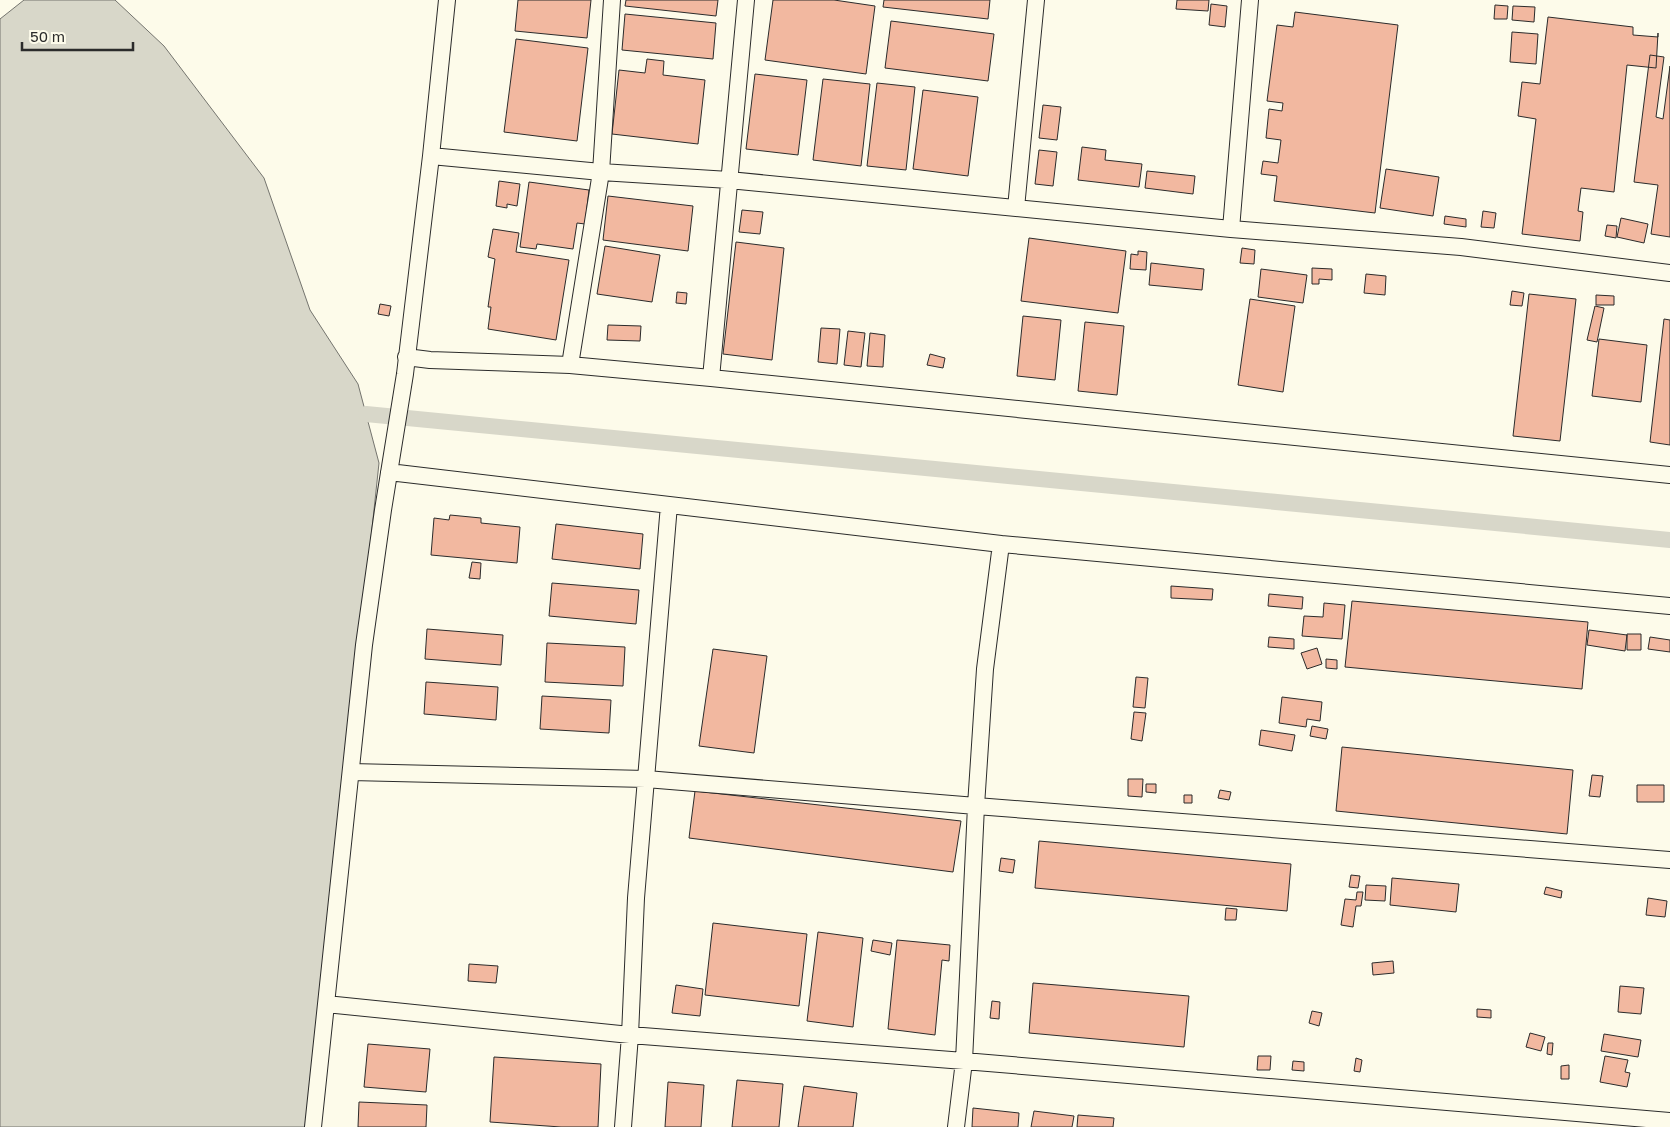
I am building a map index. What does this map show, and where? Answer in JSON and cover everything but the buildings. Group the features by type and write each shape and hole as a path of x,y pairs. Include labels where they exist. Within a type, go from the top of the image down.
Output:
{"street":[{"path":"312,1127 364,645 406,357 432,156 447,0"},
{"path":"570,365 601,172 612,0"},
{"path":"711,378 746,0"},
{"path":"1016,208 1036,0"},
{"path":"1231,229 1250,0"},
{"path":"432,156 601,172 729,180 1231,229 1460,247 1670,273"},
{"path":"406,357 430,360 570,365 711,378 1670,475"},
{"path":"389,472 1001,544 1670,606"},
{"path":"622,1127 630,1035 636,898 669,505"},
{"path":"956,1127 964,1060 976,806 986,660 1001,544"},
{"path":"351,772 646,779 1670,860"},
{"path":"326,1004 630,1035 964,1060 1670,1121"}],"shaded area":[{"path":"24,0 115,0 164,46 264,178 310,310 358,384 379,463 308,1127 0,1127 0,19"}],"waterway":[{"path":"366,414 1670,540"}]}
